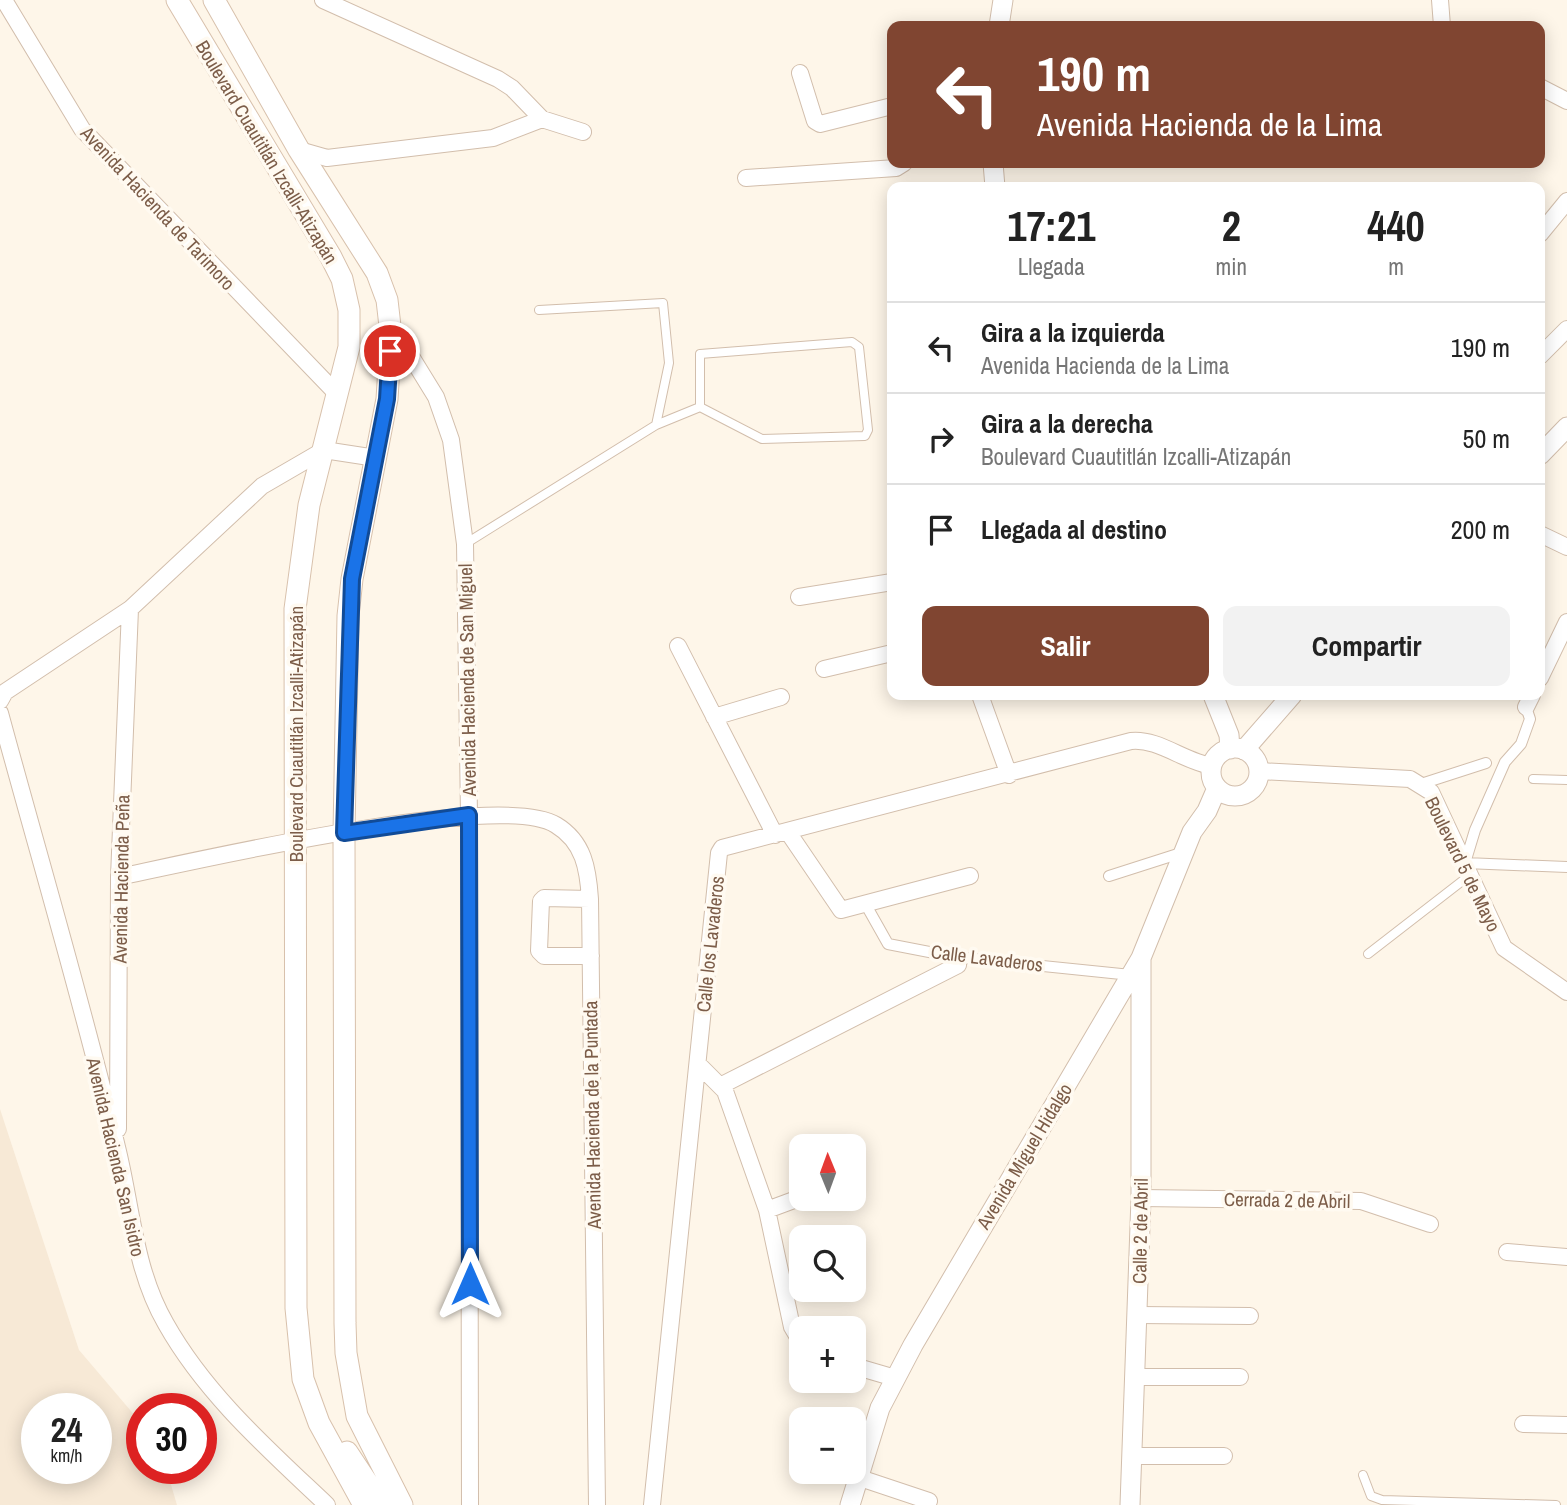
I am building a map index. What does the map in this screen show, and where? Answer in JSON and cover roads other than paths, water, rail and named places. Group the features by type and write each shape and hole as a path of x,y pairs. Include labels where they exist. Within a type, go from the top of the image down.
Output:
{"main road":[{"name":"Boulevard Cuautitlán Izcalli-Atizapán","path":"177,0 342,279 349,310 349,347 309,505 295,609 297,1341 303,1379 319,1423 364,1505"},
{"name":"Boulevard Cuautitlán Izcalli-Atizapán","path":"214,0 299,150 377,273 387,300 391,335 387,399 352,579 348,616 344,833 345,1323 347,1363 357,1416 402,1505"},
{"path":"357,1416 369,1473 382,1505"},
{"path":"319,1423 369,1473 394,1505"}],"street":[{"name":"Avenida Hacienda de Tarimoro","path":"4,0 82,129 338,395"},
{"path":"323,0 498,79 512,88 542,118 583,132"},
{"path":"1000,21 1003,0"},
{"path":"1440,0 1442,21"},
{"path":"0,13 16,23"},
{"path":"800,73 816,121 820,124 887,107"},
{"path":"1545,88 1554,91 1567,101"},
{"path":"299,150 327,158 492,138 542,118"},
{"path":"746,178 896,168"},
{"path":"1545,228 1567,201"},
{"path":"1545,351 1567,329"},
{"name":"Avenida Hacienda de San Miguel","path":"391,335 412,358 436,397 453,452 465,544 469,815 470,1505"},
{"path":"1545,450 1567,427"},
{"path":"0,701 5,692 130,609 262,486 324,450 376,458"},
{"path":"1545,536 1567,547"},
{"path":"799,597 887,583"},
{"name":"Avenida Hacienda Peña","path":"118,1149 119,877 130,609"},
{"path":"1545,668 1567,622"},
{"path":"678,646 781,834 841,910 970,876"},
{"path":"824,669 887,654"},
{"path":"715,717 781,697"},
{"path":"983,700 1009,775"},
{"path":"1215,700 1229,735 1246,756 1252,789 1240,795 1222,791 1212,766 1218,755 1246,756"},
{"path":"1246,756 1259,734 1288,700"},
{"path":"1526,700 1530,719 1521,744 1505,762 1475,830 1467,869 1567,867"},
{"name":"Avenida Hacienda San Isidro","path":"0,713 118,1149 134,1239 148,1286 166,1325 236,1418 327,1505"},
{"name":"Calle los Lavaderos","path":"652,1505 719,853 728,845 781,834 1139,740 1196,764 1212,766"},
{"name":"Boulevard 5 de Mayo","path":"1246,756 1410,779 1421,784 1430,792 1504,948 1567,992"},
{"path":"1421,784 1486,763"},
{"name":"Avenida Miguel Hidalgo","path":"866,1450 880,1408 895,1378 1134,979 1192,832 1222,791"},
{"name":"Avenida Hacienda de la Puntada","path":"119,877 295,841 469,815 521,814 556,824 571,836 589,869 597,1505"},
{"path":"1109,876 1184,852"},
{"path":"590,899 544,898 541,901 539,951 544,956 590,956"},
{"name":"Calle Lavaderos","path":"866,905 888,944 955,957 1134,979"},
{"path":"722,1085 958,965"},
{"name":"Calle 2 de Abril","path":"1130,1505 1141,1198 1134,979"},
{"path":"698,1064 722,1085 767,1209 790,1316"},
{"name":"Cerrada 2 de Abril","path":"1141,1198 1362,1201 1430,1224"},
{"path":"767,1209 789,1201"},
{"path":"1507,1252 1567,1257"},
{"path":"1138,1315 1250,1316"},
{"path":"866,1370 895,1378"},
{"path":"1135,1377 1240,1377"},
{"path":"1523,1424 1567,1425"},
{"path":"1132,1456 1224,1456"},
{"path":"866,1480 929,1501"},
{"name":"Avenida Miguel Hidalgo","path":"850,1505 855,1484"}],"lane":[{"path":"539,310 663,303 669,363 656,425"},
{"path":"465,544 656,425 700,407 762,439 865,436 868,430 857,343 700,354 700,407"},
{"path":"1534,779 1567,780"},
{"path":"1368,954 1467,869"},
{"path":"1363,1475 1371,1496 1382,1500 1556,1505"}]}
